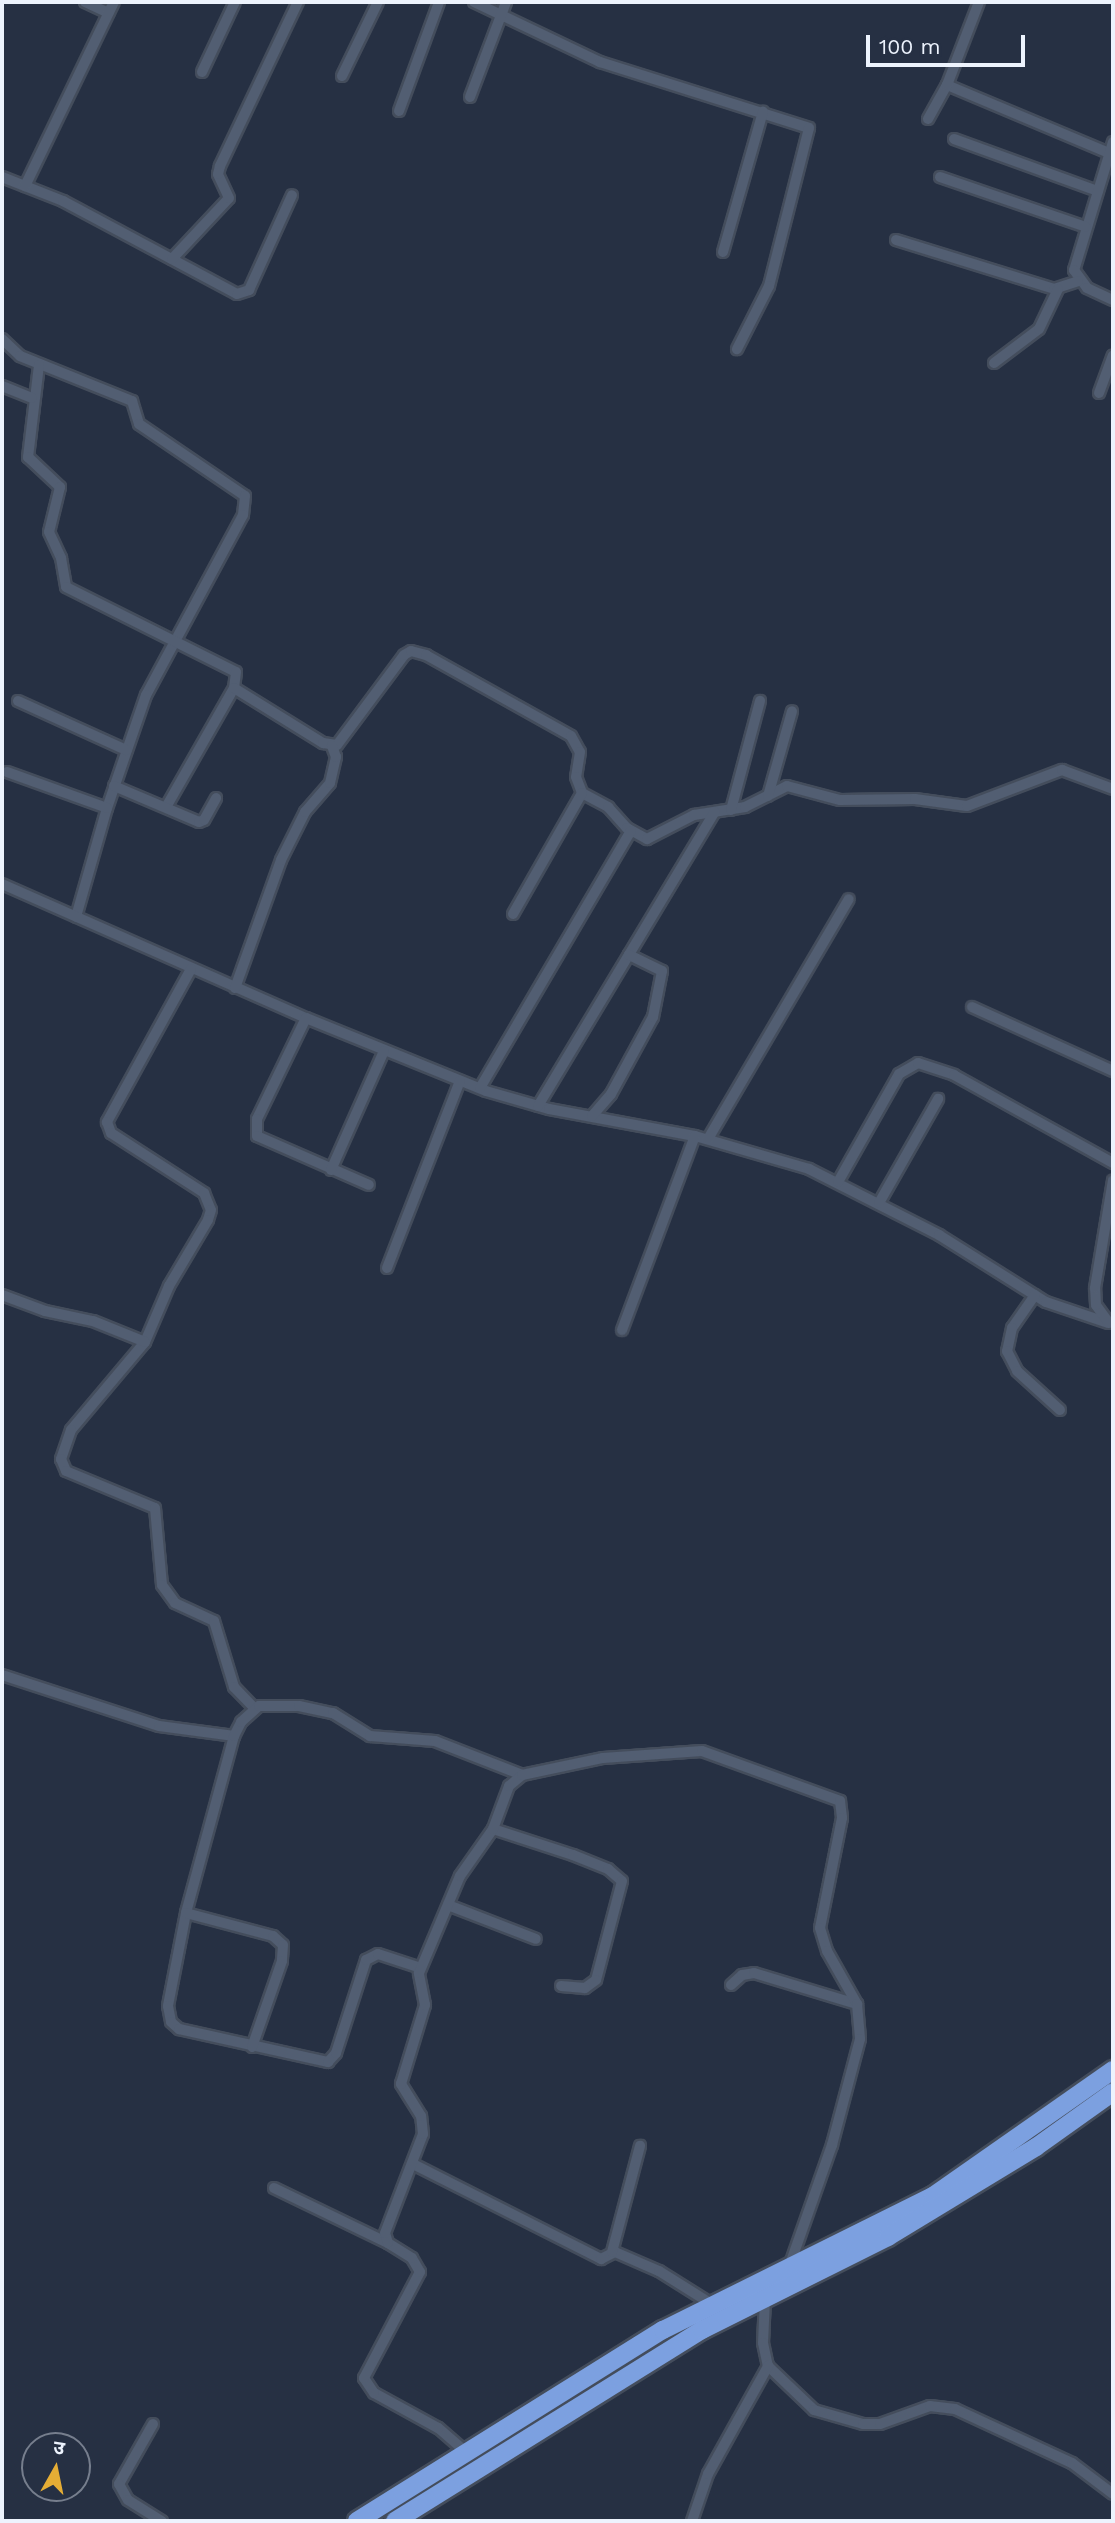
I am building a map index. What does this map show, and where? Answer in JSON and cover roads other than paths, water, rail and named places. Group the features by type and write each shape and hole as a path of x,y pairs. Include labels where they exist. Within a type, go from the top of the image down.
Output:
{"highway":[{"path":"357,2521 663,2330 933,2196 1113,2070"},
{"path":"395,2521 702,2330 888,2238 1036,2147 1113,2092"}],"street":[{"path":"85,2 109,13"},
{"path":"25,186 114,2"},
{"path":"202,72 235,2"},
{"path":"172,259 229,198 218,174 220,166 298,2"},
{"path":"342,76 378,2"},
{"path":"398,111 439,2"},
{"path":"474,2 600,62 805,124 810,134 769,285 737,349"},
{"path":"470,97 506,2"},
{"path":"928,119 947,85 979,2"},
{"path":"947,85 1111,148 1076,256 1078,281"},
{"path":"723,252 763,112"},
{"path":"954,139 1098,191"},
{"path":"2,177 172,259 237,294 246,293 292,195"},
{"path":"940,177 1086,227"},
{"path":"896,240 1058,289 1078,281"},
{"path":"1078,281 1113,300"},
{"path":"994,363 1040,329 1058,289"},
{"path":"2,339 20,356 132,401 136,420 144,429 245,496 243,515 151,684 114,786 76,918"},
{"path":"1099,393 1113,355"},
{"path":"39,365 32,398 28,457 60,487 49,532 61,558 66,587 233,669 237,676 233,688 166,807"},
{"path":"2,386 32,398"},
{"path":"332,746 341,743 404,655 418,652 571,736 580,752 576,777 582,793 608,807 631,831 651,838 694,816 731,810 796,786 841,800 915,799 967,806 1062,770 1113,789"},
{"path":"233,688 332,746 336,757 330,783 305,812 281,860 234,988"},
{"path":"18,701 126,750"},
{"path":"731,810 760,701"},
{"path":"768,796 792,711"},
{"path":"7,772 107,808"},
{"path":"114,786 199,822 204,820 216,798"},
{"path":"513,914 582,793"},
{"path":"538,1106 715,812"},
{"path":"480,1088 631,831"},
{"path":"2,884 234,988 460,1081 538,1106 695,1136 776,1157 838,1182 879,1203 1063,1311 1111,1325"},
{"path":"708,1139 849,899"},
{"path":"592,1116 611,1094 653,1017 662,971 629,955"},
{"path":"191,968 107,1122 111,1133 194,1185 211,1210 169,1286 145,1342 70,1434 61,1460 66,1471 155,1508 162,1585 174,1603 214,1621 234,1687 254,1708"},
{"path":"972,1007 1113,1071"},
{"path":"306,1018 255,1128 257,1136 369,1185"},
{"path":"331,1170 384,1051"},
{"path":"838,1182 899,1074 918,1063 954,1075 1113,1163"},
{"path":"387,1268 460,1081"},
{"path":"879,1203 938,1099"},
{"path":"622,1330 695,1136"},
{"path":"1111,1325 1096,1305 1095,1289 1113,1181"},
{"path":"2,1295 45,1311 93,1321 145,1342"},
{"path":"1035,1295 1012,1328 1007,1351 1017,1371 1060,1410"},
{"path":"2,1675 159,1726 234,1736"},
{"path":"421,1968 378,1954 366,1959 336,2053 328,2062 193,2034 171,2022 168,2006 186,1913 234,1736 254,1708 267,1704 324,1710 370,1736 435,1741 522,1776"},
{"path":"388,2243 387,2225 413,2164 423,2125 401,2084 425,2005 420,1988 421,1968 467,1865 493,1829 509,1786 522,1776 603,1758 702,1751 834,1796 843,1807 820,1928 827,1951 857,2004 860,2039 851,2080 789,2267"},
{"path":"493,1829 573,1854 622,1881 596,1980 585,1987 561,1986"},
{"path":"448,1905 536,1939"},
{"path":"186,1913 264,1933 282,1945 282,1961 252,2047"},
{"path":"730,1985 742,1975 754,1973 857,2004"},
{"path":"413,2164 601,2259 612,2252 640,2146"},
{"path":"274,2188 388,2243 412,2258 419,2272 366,2372 365,2383 374,2393 438,2428 466,2452"},
{"path":"612,2252 674,2279 713,2305"},
{"path":"765,2299 763,2343 768,2366 796,2397 831,2418 880,2424 930,2406 955,2409 1079,2467 1113,2494"},
{"path":"692,2521 708,2474 768,2366"},
{"path":"153,2424 119,2484 128,2500 162,2521"}]}
